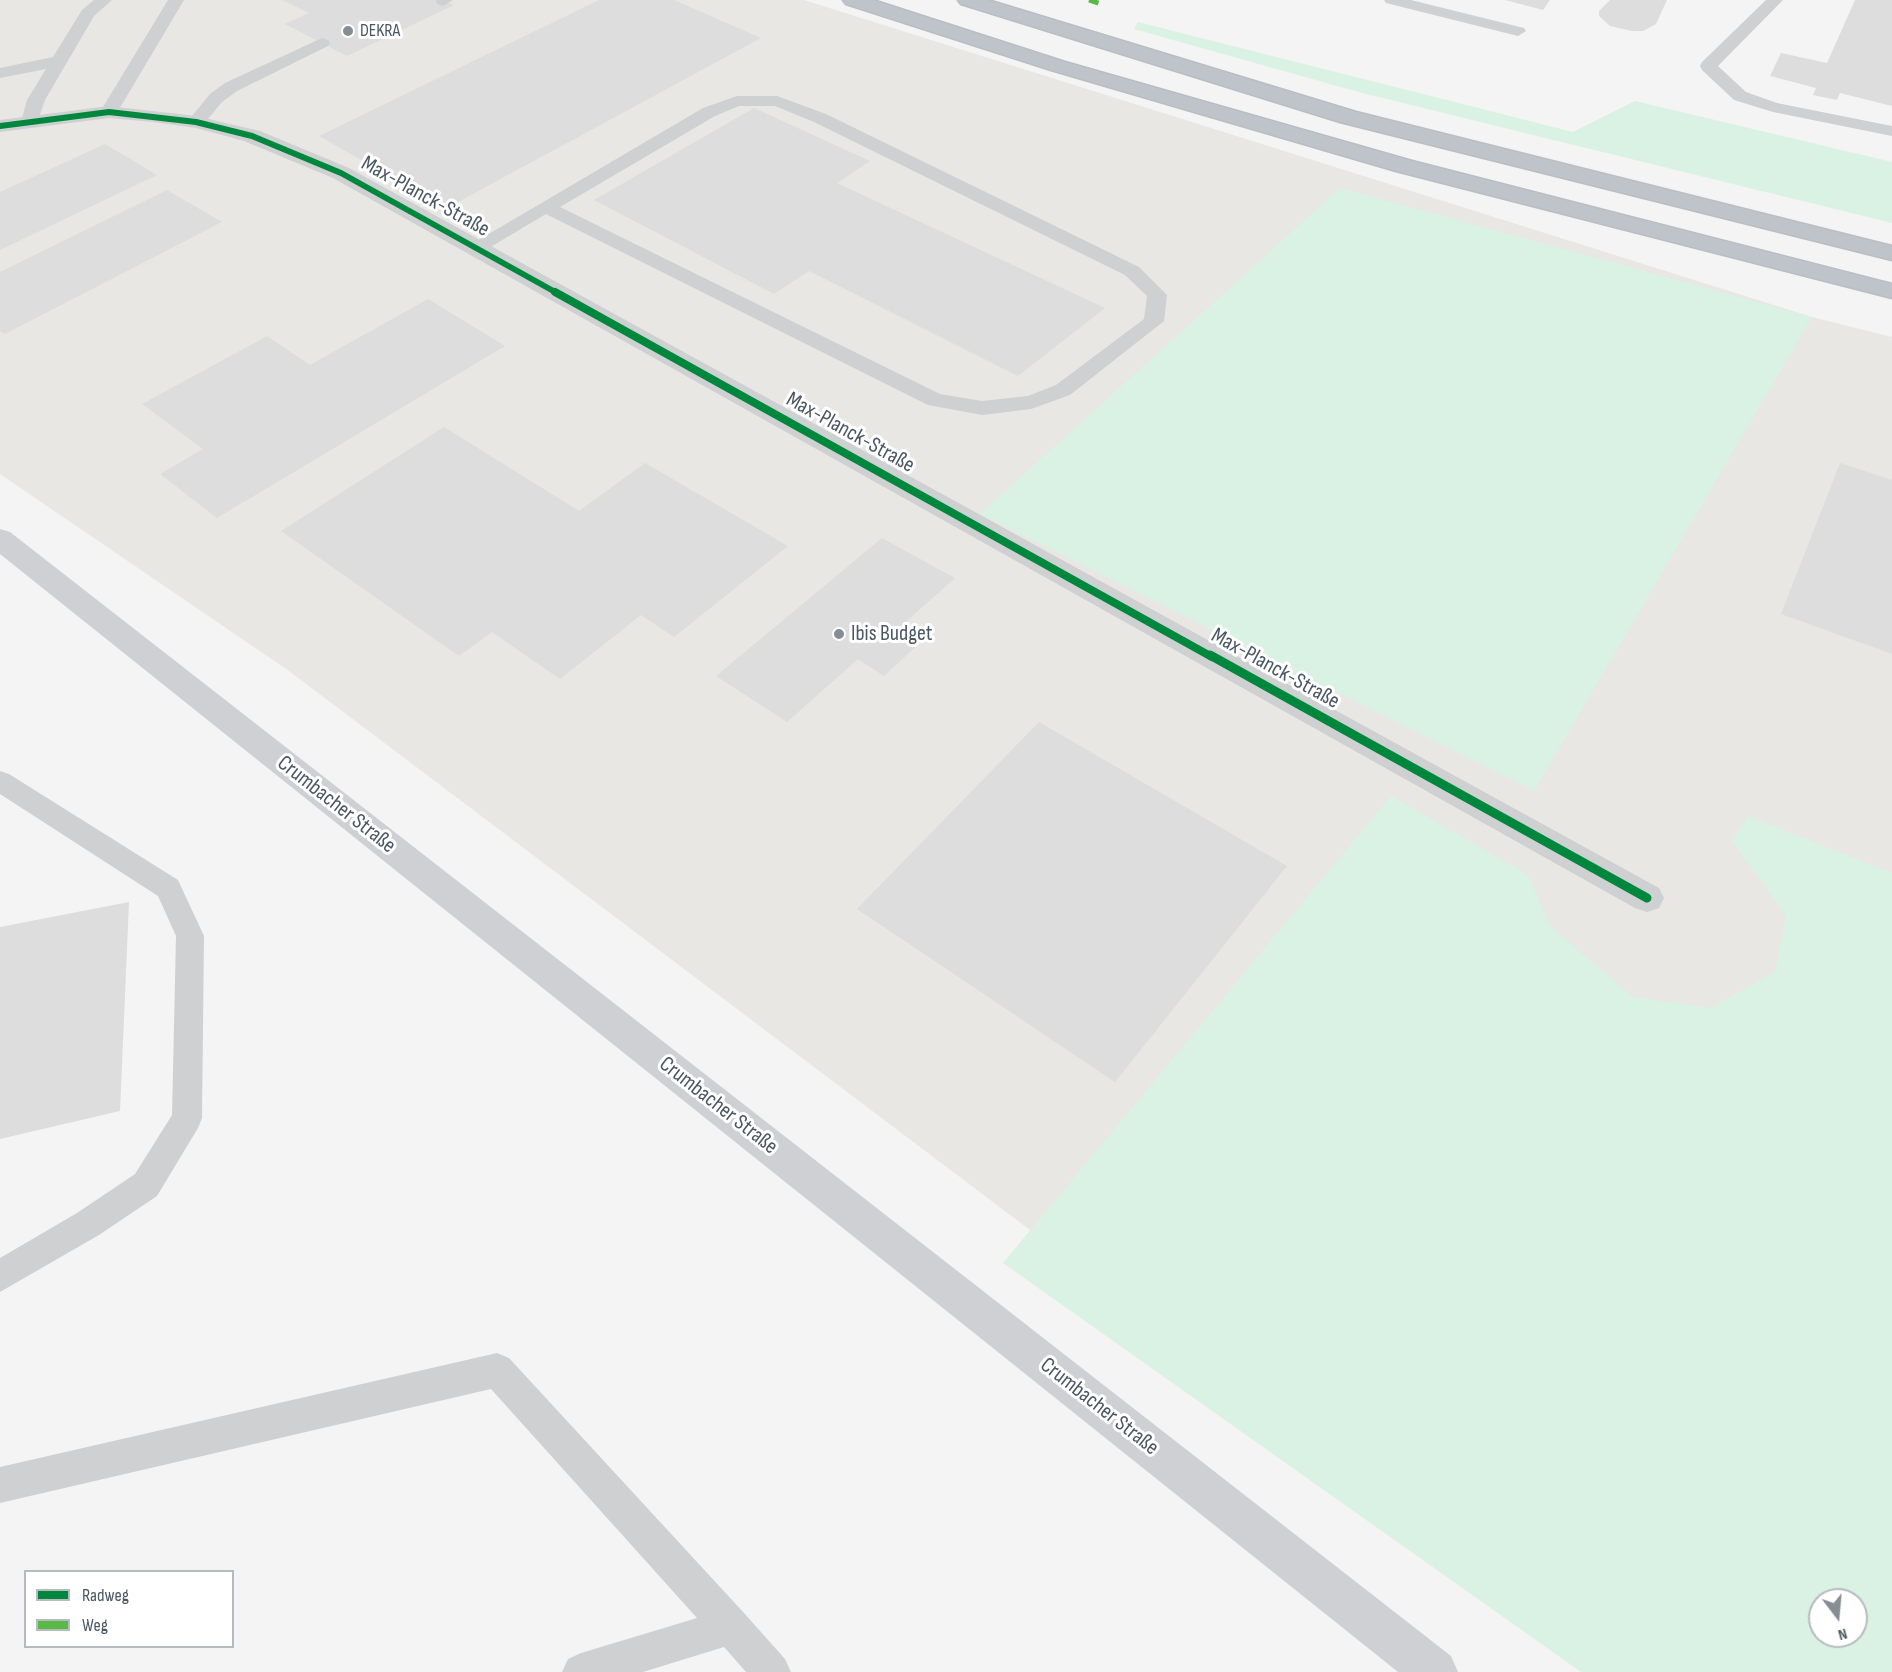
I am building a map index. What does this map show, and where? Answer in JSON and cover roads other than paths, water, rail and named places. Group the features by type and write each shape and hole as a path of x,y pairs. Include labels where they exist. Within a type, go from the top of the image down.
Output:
{"highway":[{"path":"853,0 1058,66 1404,166 1892,291"},
{"path":"968,0 1348,117 1892,253"},
{"path":"1625,188 1892,240"}],"main road":[{"name":"Crumbacher Straße","path":"0,540 1435,1672"}],"street":[{"name":"Max-Planck-Straße","path":"0,126 109,112 196,122 252,136 341,173 1647,898"}],"lane":[{"path":"30,122 36,100 88,13 104,0"},
{"path":"109,112 176,0"},
{"path":"1392,0 1518,31"},
{"path":"1775,0 1708,66 1723,83 1740,96 1773,107 1892,131"},
{"path":"196,122 216,98 231,87 322,43"},
{"path":"0,73 59,62"},
{"path":"475,248 709,112 737,101 777,101 820,118 1132,272 1157,295 1154,321 1063,390 1031,402 982,408 935,400 546,207"},
{"path":"0,781 168,888 190,936 187,1118 146,1185 88,1224 0,1276"},
{"path":"0,1485 497,1370 772,1672"},
{"path":"581,1672 731,1626"}],"place":[{"name":"DEKRA","path":"348,31"},
{"name":"Ibis Budget","path":"839,634"}]}
